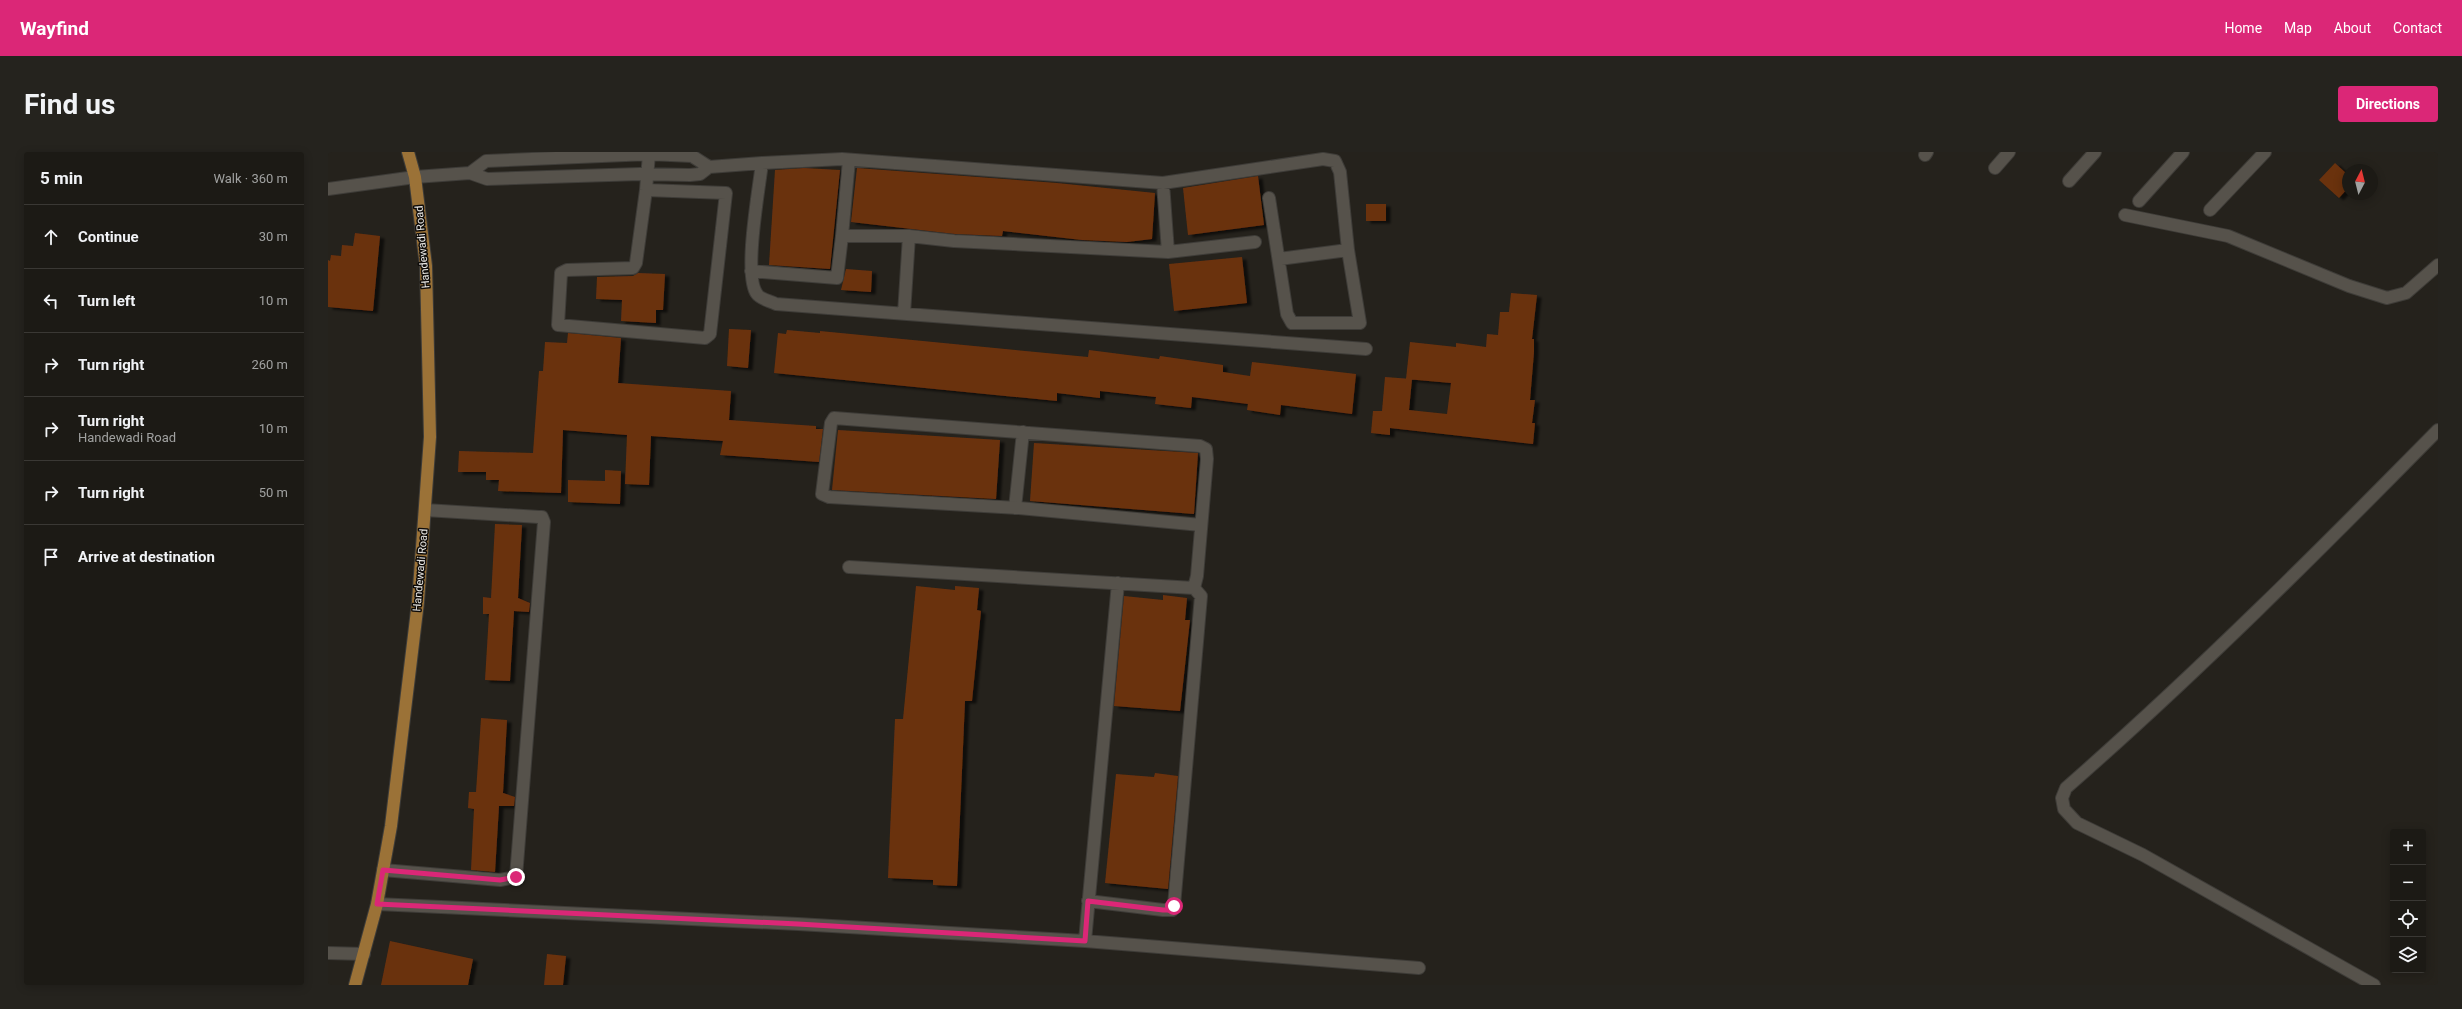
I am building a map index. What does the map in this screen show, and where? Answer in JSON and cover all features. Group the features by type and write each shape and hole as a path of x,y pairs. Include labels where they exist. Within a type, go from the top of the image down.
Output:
{"main road":[{"name":"Handewadi Road","path":"356,985 377,904 391,826 413,640 430,436 426,266 415,177 408,152"}],"street":[{"path":"1995,168 2009,152"},
{"path":"2069,181 2095,152"},
{"path":"2139,201 2183,152"},
{"path":"2210,210 2265,152"},
{"path":"470,173 486,161 648,154 692,156 709,168"},
{"path":"646,190 726,193 710,334 705,338 558,325 561,273 567,270 633,268 636,263 646,190 648,154"},
{"path":"328,189 415,177 470,173 487,179 647,174 700,174 709,168 762,163 849,160 1163,183 1323,159 1335,161 1340,172 1348,250 1360,323 1292,323"},
{"path":"751,271 837,278 849,160"},
{"path":"762,163 751,271 752,285 758,296 776,304 1366,349"},
{"path":"1163,183 1168,252"},
{"path":"1269,198 1288,314 1292,323 1292,343"},
{"path":"2125,215 2228,236 2349,286 2387,298 2406,293 2438,265"},
{"path":"842,236 909,236 954,241 1168,252 1255,242"},
{"path":"904,314 909,236"},
{"path":"1279,259 1348,250"},
{"path":"1194,588 1202,525 1207,459 1206,449 1200,446 834,418 831,423 822,494 829,497 1015,508 1202,525"},
{"path":"2374,985 2143,855 2077,823 2064,809 2062,798 2066,788 2136,726 2365,504 2438,430"},
{"path":"1015,508 1024,432"},
{"path":"383,870 500,880 516,877 544,522 542,517 425,510"},
{"path":"849,567 1194,588 1201,596 1174,906 1172,910 1167,910 1088,901"},
{"path":"1085,941 1118,583"},
{"path":"377,904 806,925 1085,941 1419,968"},
{"path":"328,953 364,954"}],"building":[{"path":"2335,163 2342,169 2342,195 2339,198 2319,180"},
{"path":"804,168 840,170 830,269 769,265 775,170"},
{"path":"857,168 1057,183 1155,193 1152,239 1127,242 1082,240 1003,231 1002,236 955,234 851,222"},
{"path":"1258,176 1264,225 1188,235 1183,188"},
{"path":"1366,204 1386,204 1386,221 1366,221"},
{"path":"355,233 380,236 373,311 328,307 328,260 330,261 331,255 341,256 342,245 353,246"},
{"path":"1242,257 1247,303 1174,311 1169,264"},
{"path":"846,269 872,271 871,292 841,290"},
{"path":"638,273 665,274 663,310 656,310 656,323 621,321 622,300 596,299 597,277 633,276"},
{"path":"1511,293 1537,295 1532,339 1534,339 1534,352 1530,400 1535,400 1532,423 1535,423 1533,444 1390,428 1390,435 1371,433 1373,411 1382,411 1385,377 1406,379 1410,342 1456,347 1456,343 1486,347 1487,334 1498,335 1500,312 1509,312","holes":["1412,380 1451,383 1447,414 1409,410"]},
{"path":"729,329 751,330 748,368 727,366"},
{"path":"787,330 820,333 820,331 1088,357 1089,350 1159,359 1160,356 1223,365 1223,372 1250,376 1252,362 1356,374 1352,414 1281,405 1280,415 1247,410 1248,404 1192,397 1191,408 1155,404 1156,397 1100,391 1100,398 1057,393 1057,401 774,373 778,333 786,334"},
{"path":"568,333 621,338 618,383 731,391 729,420 816,426 816,429 823,429 819,462 720,455 723,441 651,436 649,485 625,484 627,435 563,430 561,493 498,491 499,480 486,480 486,472 458,472 459,451 533,453 539,371 543,371 545,342 567,343"},
{"path":"838,430 1000,440 996,499 832,490"},
{"path":"1034,443 1198,453 1194,514 1030,501"},
{"path":"605,470 621,471 620,504 568,502 568,480 605,481"},
{"path":"495,524 522,525 518,598 530,603 529,612 514,611 510,681 485,680 489,614 483,614 483,597 491,598"},
{"path":"916,586 955,590 955,586 979,588 977,610 981,611 972,701 965,701 957,886 933,885 933,880 888,878 895,719 903,719"},
{"path":"1163,595 1187,598 1185,620 1190,620 1180,711 1114,706 1124,596 1163,600"},
{"path":"481,718 507,720 503,793 515,797 514,806 499,806 495,872 471,870 474,809 468,808 469,792 476,792"},
{"path":"1155,773 1178,776 1168,889 1105,883 1116,774 1154,777"},
{"path":"390,941 473,959 468,985 381,985"},
{"path":"547,954 566,956 563,985 544,985"}],"route":[{"path":"516,877 512,879 500,880 422,875 383,870 377,904 434,905 628,917 798,924 1085,941 1088,901 1163,910 1172,910 1174,906"}]}
